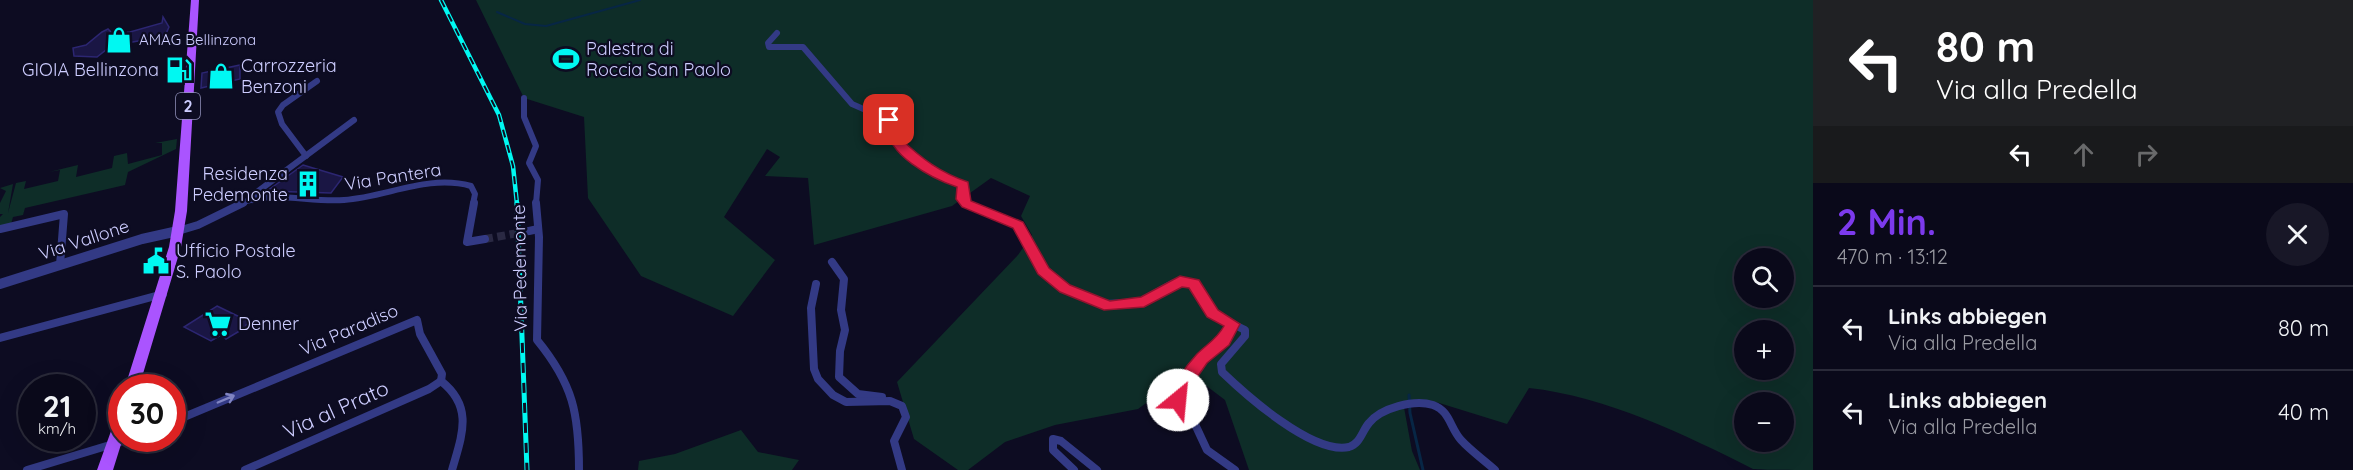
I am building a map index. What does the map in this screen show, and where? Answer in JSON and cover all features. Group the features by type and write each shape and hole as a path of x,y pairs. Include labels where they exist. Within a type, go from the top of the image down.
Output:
{"main road":[{"name":"2","path":"136,374 163,294 178,231 195,0"},
{"path":"105,470 111,452"}],"street":[{"path":"777,33 769,41 769,47 803,47 814,63 842,88 852,104 893,122 894,138 917,160 939,176 962,184 964,202 1018,225 1043,271 1057,284 1094,302 1109,306 1144,302 1174,283 1188,281 1196,286 1212,314 1244,327 1245,333 1221,364 1222,372 1270,411 1319,443 1337,449 1348,448 1358,442 1368,423 1383,412 1397,407 1433,405 1448,416 1459,438 1496,470"},
{"path":"306,156 282,124 278,112 286,102 318,81"},
{"name":"Via Pedemonte","path":"524,98 524,117 536,146 529,163 538,180 533,230 537,340 559,367 567,382 579,430 579,470"},
{"path":"252,200 255,193 354,120"},
{"name":"Via Pantera","path":"178,231 195,226 252,200 290,197 344,200 424,184 465,183 471,186 475,194 467,242 485,239"},
{"path":"0,229 64,214 60,265"},
{"name":"Via Vallone","path":"0,284 142,239 178,231"},
{"path":"832,262 844,279 841,310 845,330 840,351 839,378 852,392 861,397 891,396 897,399 906,414 894,436 895,449 902,470"},
{"path":"816,284 809,317 814,342 812,357 818,382 847,403 898,403"},
{"path":"0,338 163,294"},
{"name":"Via Paradiso","path":"186,416 417,320 420,334 442,374 441,381 458,395 463,407 452,470"},
{"path":"1232,324 1224,341 1202,359 1177,397 1195,424 1207,450 1235,470"},
{"name":"Via al Prato","path":"245,470 429,389 441,381"},
{"path":"1074,470 1053,450 1051,446 1053,440 1061,441 1096,470"},
{"path":"27,470 108,446"}],"green space":[{"path":"476,0 1813,0 1813,470 1753,469 1700,443 1616,408 1558,392 1529,388 1507,424 1436,402 1403,402 1412,451 1420,470 1249,470 1225,400 1188,372 1138,409 1055,425 1005,442 968,470 958,470 914,439 897,382 1018,255 1032,235 1021,216 1030,196 991,178 952,206 814,245 808,178 765,176 780,157 767,149 724,217 775,260 733,316 641,276 588,198 584,117 524,98"},
{"path":"177,139 176,149 128,172 125,185 25,208 23,215 13,217 11,224 0,227 0,217 3,214 0,214 0,203 6,191 0,188 13,184 8,213 16,183 26,181 24,189 58,181 60,170 49,172 78,165 76,177 112,168 114,156 127,153 128,164 162,155 162,143 155,143"},
{"path":"741,430 758,452 799,460 792,470 638,470 639,461 675,454"}],"building":[{"name":"AMAG Bellinzona","path":"163,17 169,27 165,36 111,46 97,57 74,56 73,48 86,45 108,29 113,34 130,32 162,23"},
{"name":"Carrozzeria Benzoni","path":"240,65 240,79 201,88 202,73"},
{"name":"Residenza Pedemonte","path":"303,165 343,177 331,193 267,191"},
{"name":"Denner","path":"217,306 250,322 246,325 248,326 226,339 221,335 211,341 184,327"}],"waterway":[{"path":"497,12 525,24 546,26 640,0"},
{"path":"1409,395 1410,413 1423,470"}],"tunnel":[{"path":"485,239 529,231"}],"railway":[{"path":"441,0 499,115 513,166 517,204"},
{"path":"517,203 527,470"}],"place":[{"name":"AMAG Bellinzona","path":"119,40"},
{"name":"Palestra di Roccia San Paolo","path":"566,59"},
{"name":"GIOIA Bellinzona","path":"179,70"},
{"name":"Carrozzeria Benzoni","path":"221,76"},
{"name":"Residenza Pedemonte","path":"308,184"},
{"name":"Ufficio Postale S. Paolo","path":"156,261"},
{"name":"Denner","path":"218,324"}],"route":[{"path":"889,120 894,124 893,135 896,141 926,168 939,176 963,185 962,199 966,204 1020,226 1043,271 1065,288 1094,302 1109,306 1144,302 1162,289 1180,281 1194,284 1212,314 1232,324 1224,341 1202,359 1181,387 1178,400"}]}
